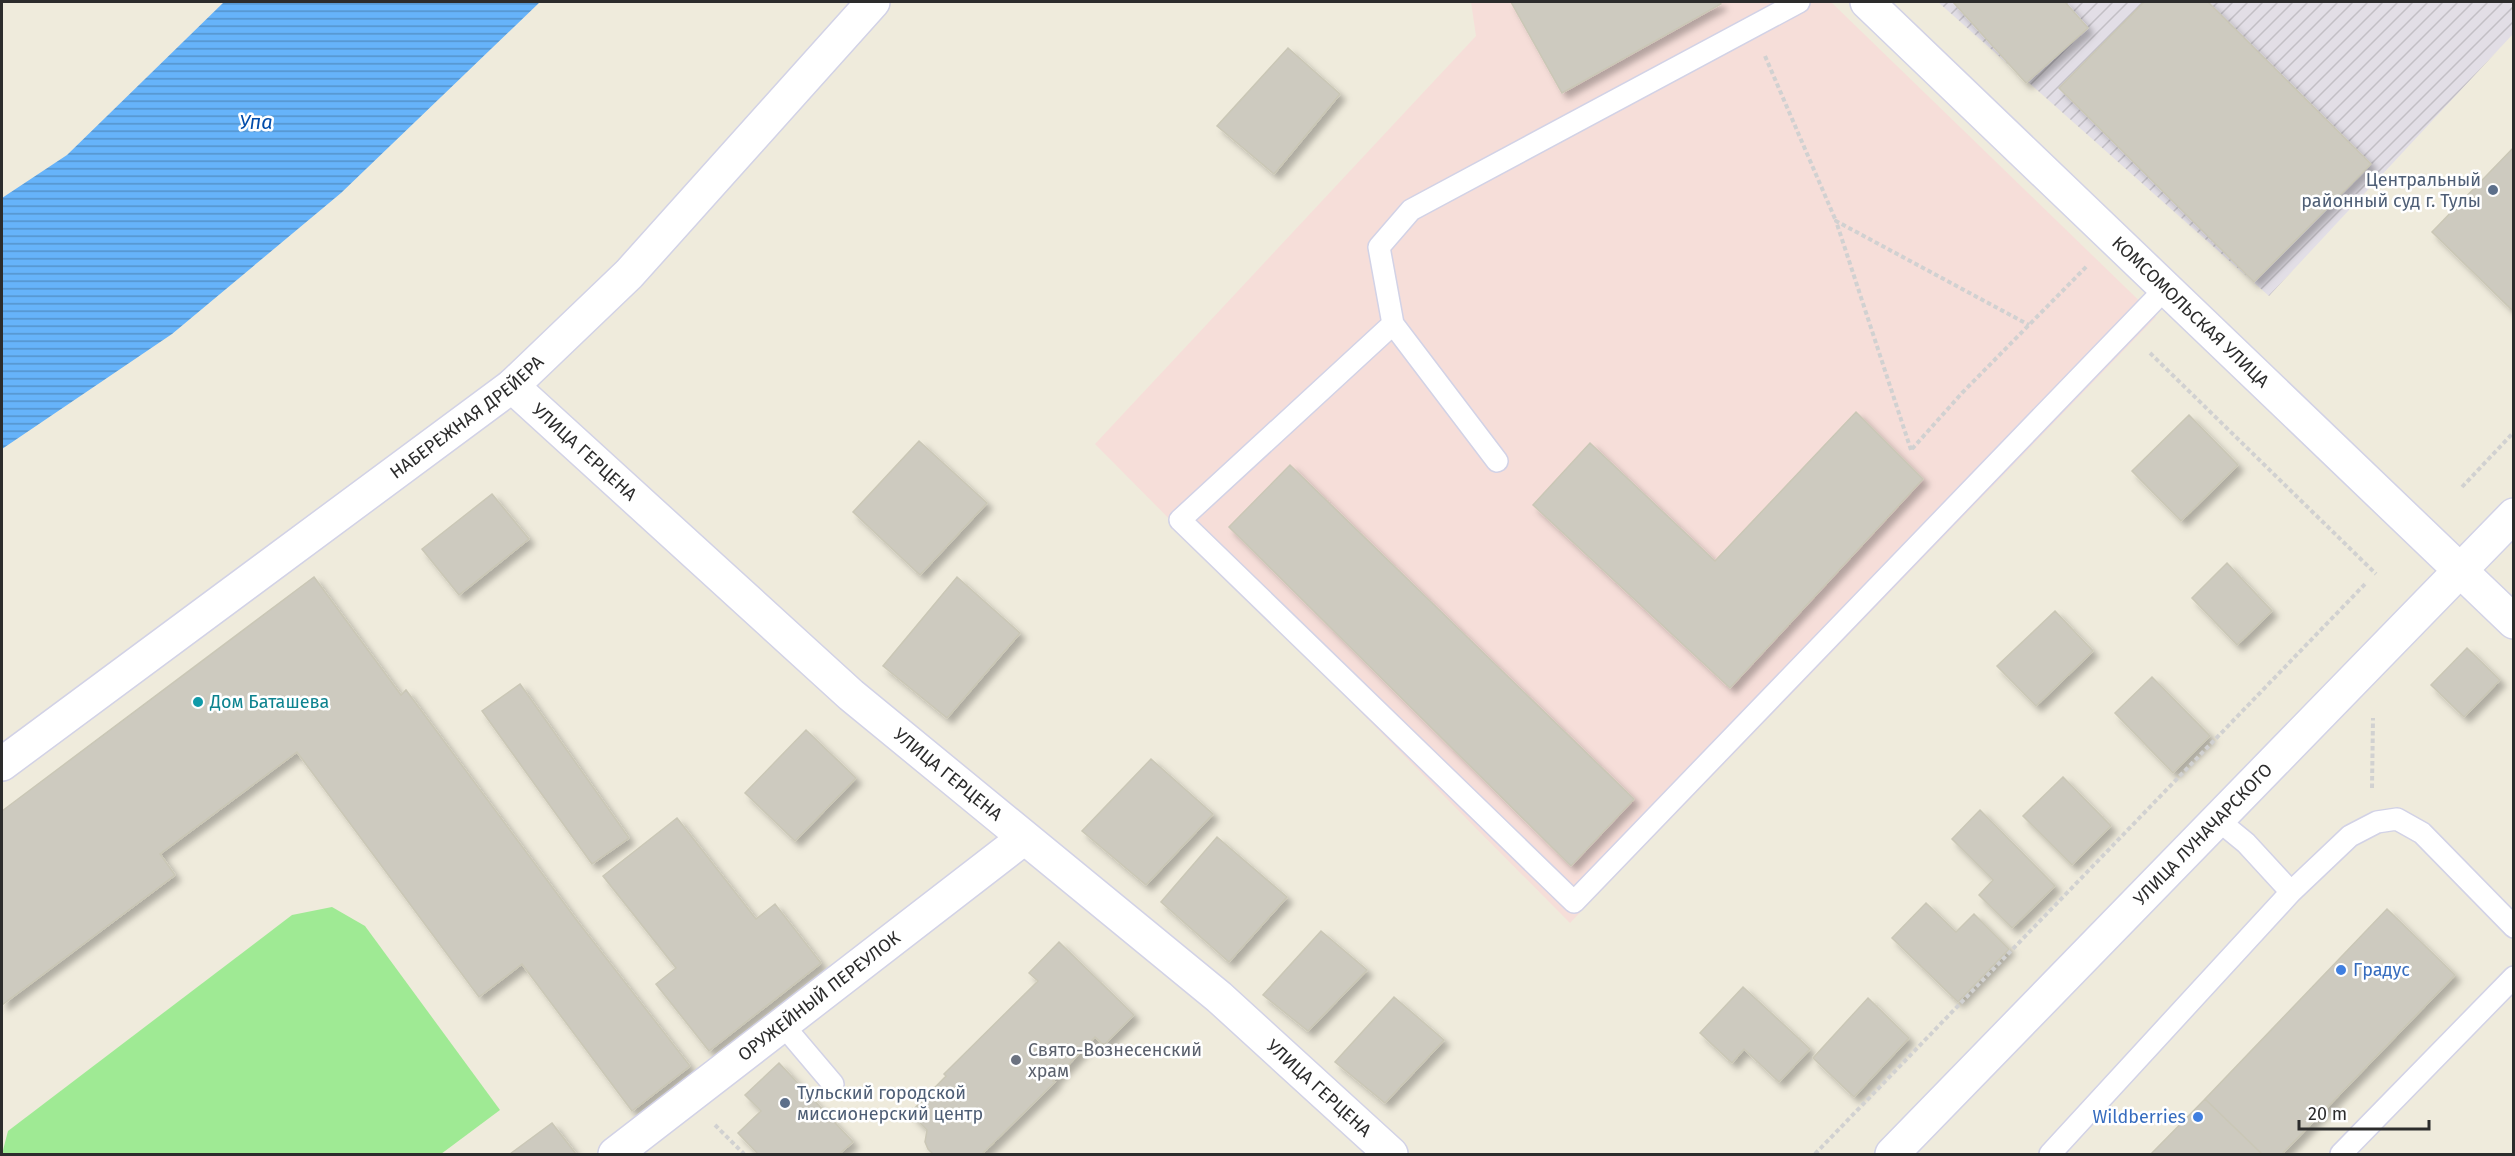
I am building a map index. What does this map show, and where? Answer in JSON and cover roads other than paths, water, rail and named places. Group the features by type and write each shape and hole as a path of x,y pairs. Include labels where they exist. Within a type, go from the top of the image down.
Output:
{"street":[{"name":"НАБЕРЕЖНАЯ ДРЕЙЕРА","path":"2,764 512,386 629,274 873,2"},
{"name":"КОМСОМОЛЬСКАЯ УЛИЦА","path":"1868,2 2514,622"},
{"name":"УЛИЦА ГЕРЦЕНА","path":"512,386 851,695 1219,997 1391,1155"},
{"name":"УЛИЦА ЛУНАЧАРСКОГО","path":"1892,1155 2514,515"},
{"name":"ОРУЖЕЙНЫЙ ПЕРЕУЛОК","path":"615,1155 1024,838"}],"lane":[{"path":"1497,461 1393,324 1379,247 1411,210 1799,2"},
{"path":"1393,324 1180,520 1574,902 2166,288"},
{"path":"2050,1155 2291,892 2350,836 2377,822 2397,819 2422,832 2514,927"},
{"path":"2218,820 2246,843 2291,892"},
{"path":"2341,1155 2514,977"},
{"path":"783,1026 833,1084"}],"water":[{"name":"Упа","path":"224,2 540,2 341,193 172,334 2,449 2,198 67,155"}],"place":[{"name":"Центральный районный суд г. Тулы","path":"2493,190"},
{"name":"Дом Баташева","path":"198,702"},
{"name":"Градус","path":"2341,970"},
{"name":"Свято-Вознесенский храм","path":"1016,1060"},
{"name":"Тульский городской миссионерский центр","path":"785,1103"},
{"name":"Wildberries","path":"2198,1117"}]}
